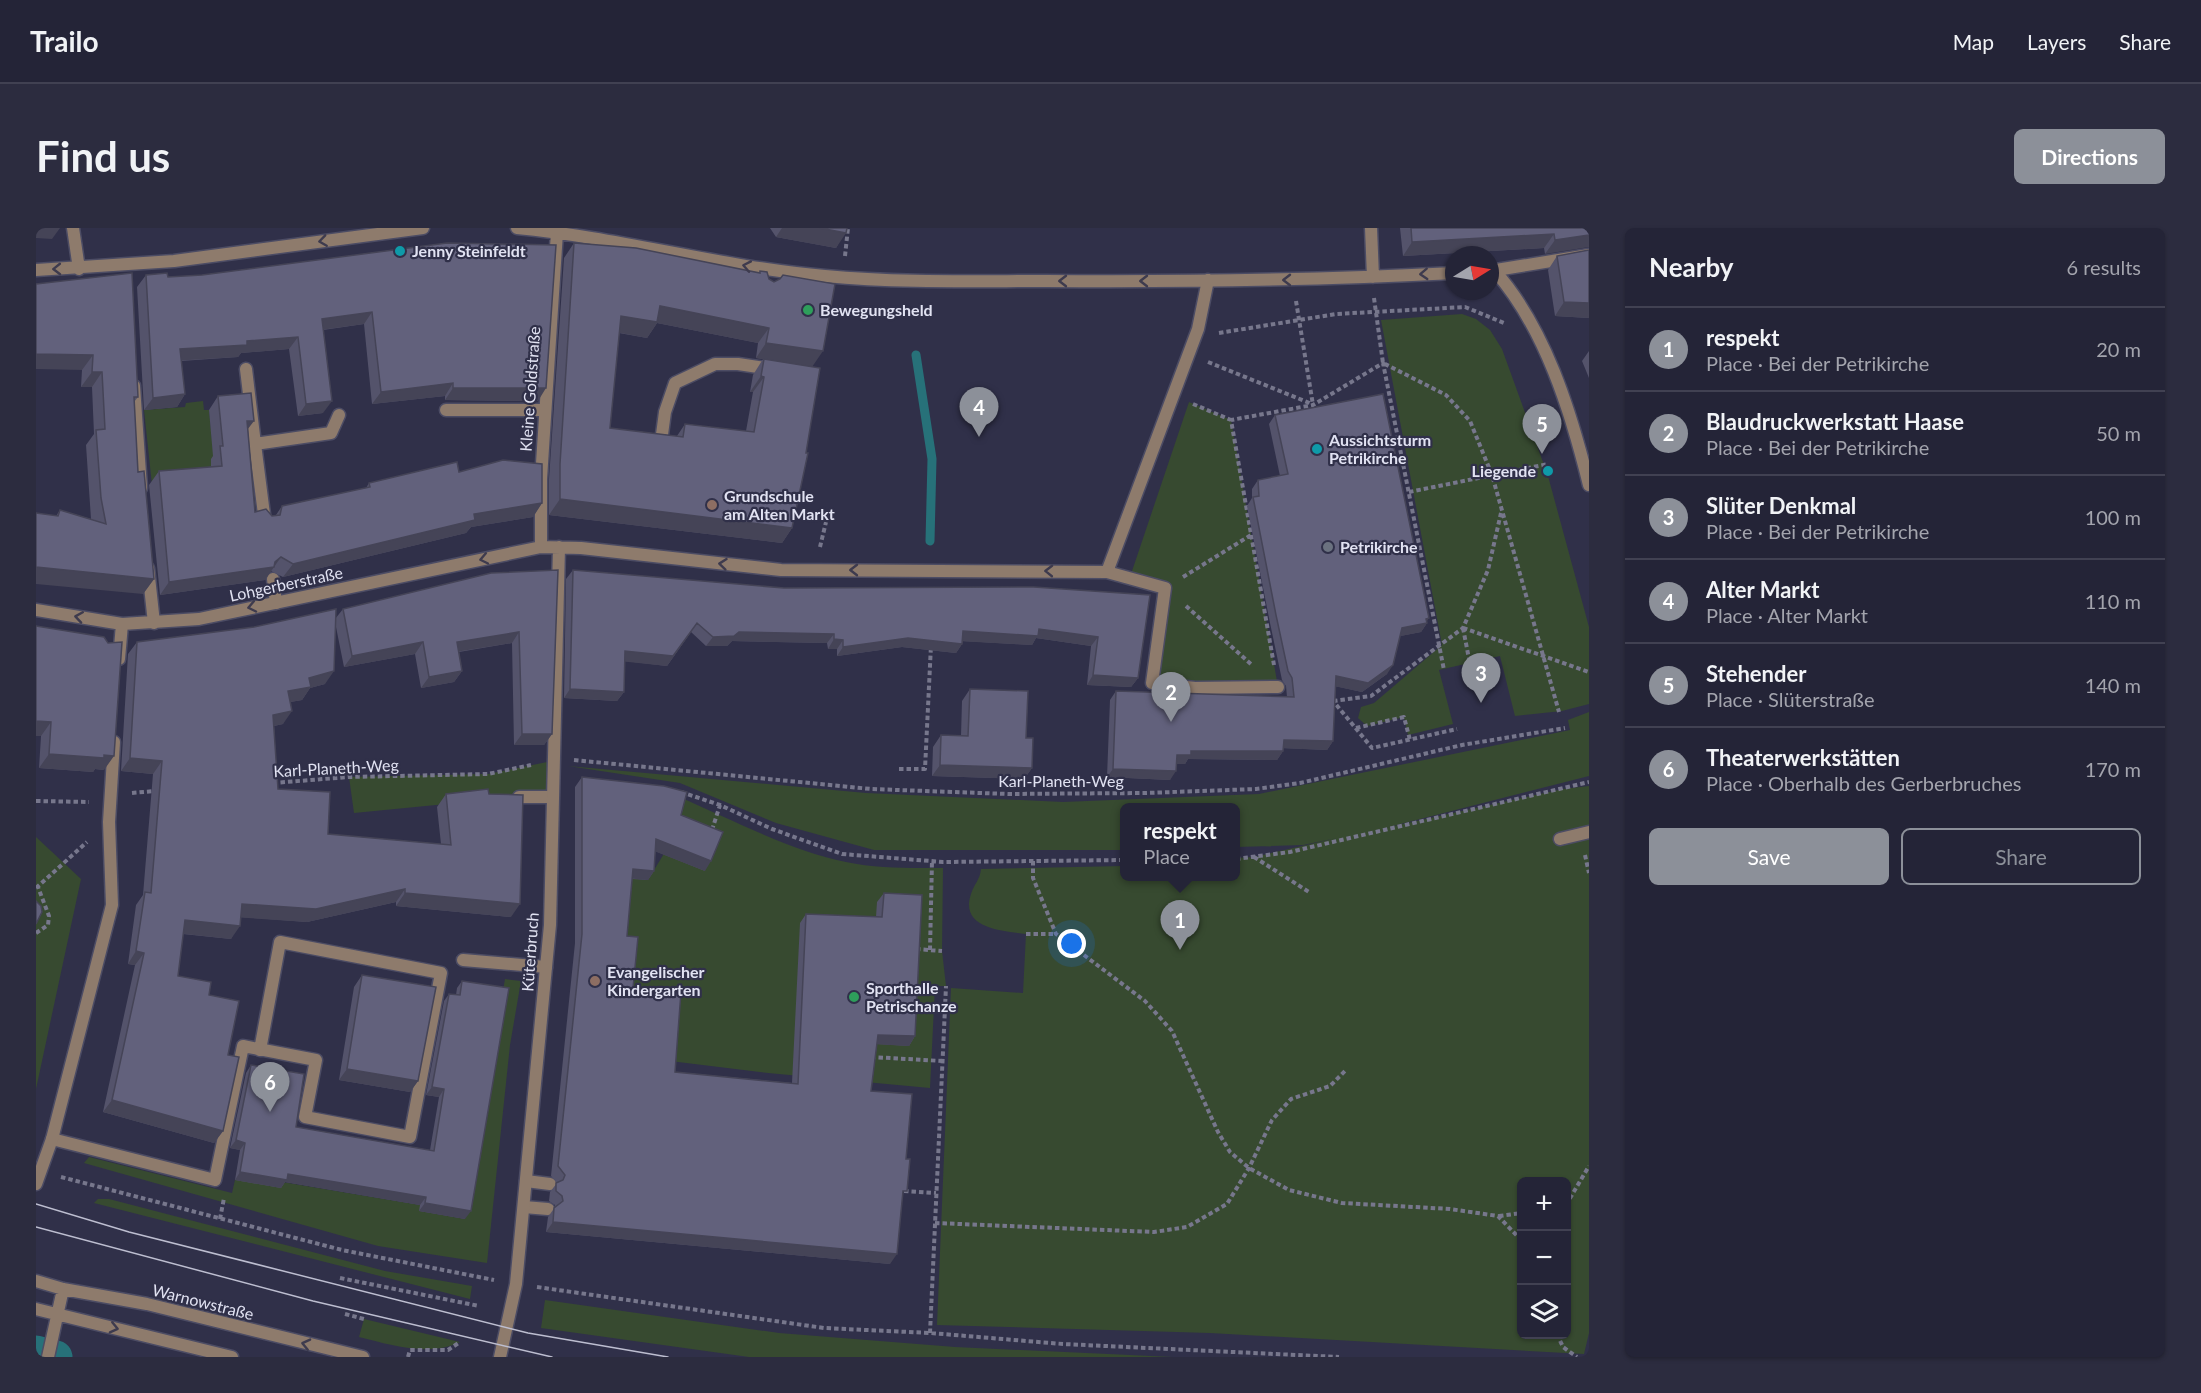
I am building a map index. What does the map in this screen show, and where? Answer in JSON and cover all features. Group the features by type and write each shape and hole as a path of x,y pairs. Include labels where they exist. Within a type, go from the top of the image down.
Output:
{"street":[{"path":"73,228 79,269"},
{"path":"36,270 128,270 423,228"},
{"path":"517,228 594,236 767,275 904,280 1208,280 1445,273"},
{"path":"1371,228 1373,277"},
{"name":"Kleine Goldstraße","path":"542,547 540,517 545,411 557,232"},
{"path":"1499,269 1589,255"},
{"path":"1499,277 1515,293 1541,340 1589,485"},
{"path":"1107,572 1198,328 1208,280"},
{"path":"661,442 665,412 675,383 715,364 738,364 780,370"},
{"path":"246,369 265,522"},
{"path":"133,376 142,496"},
{"path":"446,410 545,411"},
{"path":"255,444 331,433 339,415"},
{"name":"Lohgerberstraße","path":"36,610 122,624 199,619 542,547 781,570 1107,572 1164,588"},
{"name":"Küterbruch","path":"500,1357 516,1284 550,925 552,797 547,762 559,547"},
{"path":"147,553 154,623"},
{"path":"273,579 276,603"},
{"path":"1164,588 1152,683 1195,688 1278,687"},
{"path":"117,677 122,624"},
{"path":"36,1184 52,1139 112,905 109,822 114,730"},
{"path":"519,797 552,797"},
{"path":"1560,839 1589,832"},
{"path":"52,1139 215,1180 243,1046 260,1050 315,1060 305,1117 410,1137 441,973 280,942 260,1050"},
{"path":"463,960 546,966"},
{"path":"526,1181 550,1184"},
{"path":"524,1207 548,1209"},
{"name":"Warnowstraße","path":"36,1281 63,1289 147,1304 356,1356"},
{"path":"48,1357 63,1289"},
{"path":"36,1310 232,1357"}],"path":[{"path":"1216,333 1299,320 1375,312 1466,307 1505,323"},
{"path":"1375,312 1444,670"},
{"path":"1299,320 1313,405"},
{"path":"1188,355 1313,405"},
{"path":"1173,395 1231,420 1313,405 1383,363"},
{"path":"1383,363 1446,395 1470,421 1492,475 1559,712"},
{"path":"1231,420 1278,687"},
{"path":"1409,492 1548,464"},
{"path":"1334,702 1371,696 1463,628 1488,570 1501,513"},
{"path":"820,546 826,522"},
{"path":"1251,535 1164,588 1278,687"},
{"path":"1463,628 1589,672"},
{"path":"1463,628 1470,664"},
{"path":"899,769 925,769 931,643"},
{"path":"1325,694 1336,698 1334,702 1372,748 1457,729"},
{"path":"1356,728 1404,717 1410,740"},
{"name":"Karl-Planeth-Weg","path":"268,783 349,777 488,774 547,762 571,760 871,789 1008,794 1256,789 1300,783 1461,745 1565,728"},
{"path":"1240,859 1290,852 1589,782"},
{"path":"130,793 164,790"},
{"path":"675,790 720,805 772,829 842,854 932,861 1120,860"},
{"path":"36,801 90,802"},
{"path":"710,837 720,805"},
{"path":"36,933 48,925 49,916 37,887 109,822"},
{"path":"1254,857 1309,892"},
{"path":"930,951 932,861"},
{"path":"1033,861 1034,878 1056,934 1145,1001 1172,1031 1218,1132 1230,1152 1249,1168 1289,1191 1342,1203 1450,1209 1498,1216 1517,1214"},
{"path":"1026,934 1056,934"},
{"path":"913,949 942,951"},
{"path":"930,1333 946,986"},
{"path":"870,1057 942,1061"},
{"path":"934,1223 1154,1232 1187,1227 1227,1204 1249,1168 1272,1120 1291,1099 1330,1086 1346,1070"},
{"path":"1571,1193 1589,1166"},
{"path":"40,1171 342,1250 484,1279"},
{"path":"901,1191 936,1193"},
{"path":"1498,1216 1517,1237"},
{"path":"340,1278 479,1306"},
{"path":"516,1284 824,1328 930,1333 1063,1344 1339,1357"},
{"path":"345,1314 364,1319"},
{"path":"1559,1339 1563,1347 1577,1357"},
{"path":"408,1357 410,1350 448,1350 460,1342"}],"green space":[{"path":"1462,314 1476,319 1490,330 1502,349 1548,476 1589,627 1589,704 1562,711 1515,716 1500,656 1439,670 1453,724 1408,735 1404,717 1367,726 1358,718 1361,707 1374,703 1442,645 1381,320"},
{"path":"203,401 204,410 209,410 214,460 212,479 152,485 144,410 185,407 186,403"},
{"path":"1189,402 1231,420 1278,687 1152,683 1164,588 1130,577"},
{"path":"1589,712 1589,776 1385,828 1563,789 1589,786 1589,1333 1584,1354 1210,1333 937,1325 951,988 1023,993 1026,934 986,926 971,915 969,906 971,894 981,869 1120,866 1120,881 1240,881 1240,858 1254,857 1337,838 1303,845 1240,847 1240,803 1120,803 1120,850 874,850 776,823 680,783 568,766 866,793 1063,802 1259,794 1570,730 1568,720"},
{"path":"552,761 552,797 519,797 354,813 349,777 488,774"},
{"path":"679,797 761,834 825,857 870,866 943,868 942,951 946,986 935,986 930,1088 768,1073 670,1061 617,997 626,878 648,880 671,842"},
{"path":"36,837 81,879 36,1089"},
{"path":"505,979 521,981 510,1045 487,1263 378,1246 84,1163 89,1157 232,1193 235,1180 282,1182 420,1205 420,1211 465,1219"},
{"path":"98,1199 109,1199 385,1271 472,1286 470,1299 94,1203"},
{"path":"545,1300 779,1333 955,1347 1173,1357 749,1357 541,1328"},
{"path":"364,1319 460,1342 436,1349 423,1349 359,1337"}],"building":[{"path":"820,228 847,228 846,233"},
{"path":"1411,228 1589,228 1589,235 1555,240 1554,234 1412,242"},
{"path":"447,243 556,245 546,388 453,388 453,383 381,392 372,312 322,319 332,401 306,404 298,337 247,341 247,345 180,349 185,394 153,398 146,275 167,273 168,277 202,275"},
{"path":"574,243 636,248 760,273 760,271 767,272 769,279 774,282 783,275 835,284 823,351 766,343 769,328 660,306 657,322 621,316 610,428 683,437 685,424 754,432 764,377 761,376 764,359 820,368 806,453 808,453 792,528 560,499 560,464"},
{"path":"1589,250 1589,303 1564,302 1557,256"},
{"path":"132,273 138,397 134,397 138,472 144,471 154,579 36,567 36,513 58,516 60,510 106,524 101,498 96,430 105,429 102,372 92,372 93,355 36,354 36,284"},
{"path":"251,393 254,421 247,421 255,512 266,509 272,516 280,515 282,506 370,487 369,483 457,462 459,472 503,460 542,464 542,503 474,514 475,520 293,564 281,557 275,562 274,567 169,582 159,471 222,466 220,446 223,446 218,396"},
{"name":"Petrikirche","path":"1383,394 1429,618 1426,619 1427,623 1402,628 1393,665 1368,683 1336,676 1333,741 1284,740 1283,751 1191,751 1191,755 1177,755 1176,771 1113,769 1116,691 1294,697 1292,678 1288,671 1253,497 1259,496 1258,480 1288,474 1275,415"},
{"path":"558,570 552,734 522,734 519,632 457,642 462,671 429,677 423,642 352,656 343,609 491,573"},
{"path":"573,570 784,588 1034,587 1150,595 1138,678 1093,675 1098,637 1039,629 1038,636 963,631 962,644 908,638 843,647 843,640 834,639 834,634 739,632 734,636 713,637 697,623 673,656 625,651 624,692 570,689"},
{"path":"336,609 334,671 309,678 311,687 288,691 292,711 273,715 278,789 330,792 328,834 451,845 446,794 488,789 489,794 523,795 520,904 405,893 405,889 316,909 242,904 240,926 185,920 178,976 211,982 209,995 239,1001 228,1055 239,1057 223,1131 112,1100 144,953 136,951 145,892 151,893 162,761 130,758 137,642 254,627"},
{"path":"36,626 104,637 108,643 122,642 114,756 104,755 104,758 49,754 51,722 36,721"},
{"path":"970,689 1028,691 1026,738 1033,738 1032,768 940,765 941,735 968,736"},
{"path":"582,777 664,786 687,792 681,815 723,832 711,861 656,839 654,871 633,869 627,936 638,937 633,988 681,992 675,1072 798,1084 806,914 882,917 884,893 922,895 915,1036 878,1035 871,1091 912,1094 906,1159 910,1159 907,1191 903,1191 897,1254 553,1222 554,1208 563,1201 562,1196 556,1191 556,1183 563,1180 565,1175 558,1166 582,934"},
{"path":"36,901 41,906 42,912 36,924"},
{"path":"362,975 436,987 418,1081 347,1069"},
{"path":"462,981 509,988 471,1211 425,1203 426,1197 288,1174 287,1180 240,1172 245,1143 236,1140 251,1065 304,1074 296,1127 434,1151 444,1089 432,1087 449,994 460,995"}],"waterway":[{"path":"916,355 932,459 930,541"},
{"path":"36,1352 56,1357"}],"tram line":[{"path":"36,1204 129,1232 528,1333 668,1357"},
{"path":"36,1227 313,1301 552,1357"}],"place":[{"name":"Jenny Steinfeldt","path":"400,251"},
{"name":"Bewegungsheld","path":"808,310"},
{"name":"Alter Markt","path":"979,437"},
{"name":"Aussichtsturm Petrikirche","path":"1317,449"},
{"name":"Stehender","path":"1542,454"},
{"name":"Liegende","path":"1548,471"},
{"name":"Grundschule am Alten Markt","path":"712,505"},
{"name":"Petrikirche","path":"1328,547"},
{"name":"Slüter Denkmal","path":"1481,703"},
{"name":"Blaudruckwerkstatt Haase","path":"1171,722"},
{"name":"respekt","path":"1180,950"},
{"name":"Evangelischer Kindergarten","path":"595,981"},
{"name":"Sporthalle Petrischanze","path":"854,997"},
{"name":"Theaterwerkstätten","path":"270,1112"}]}
